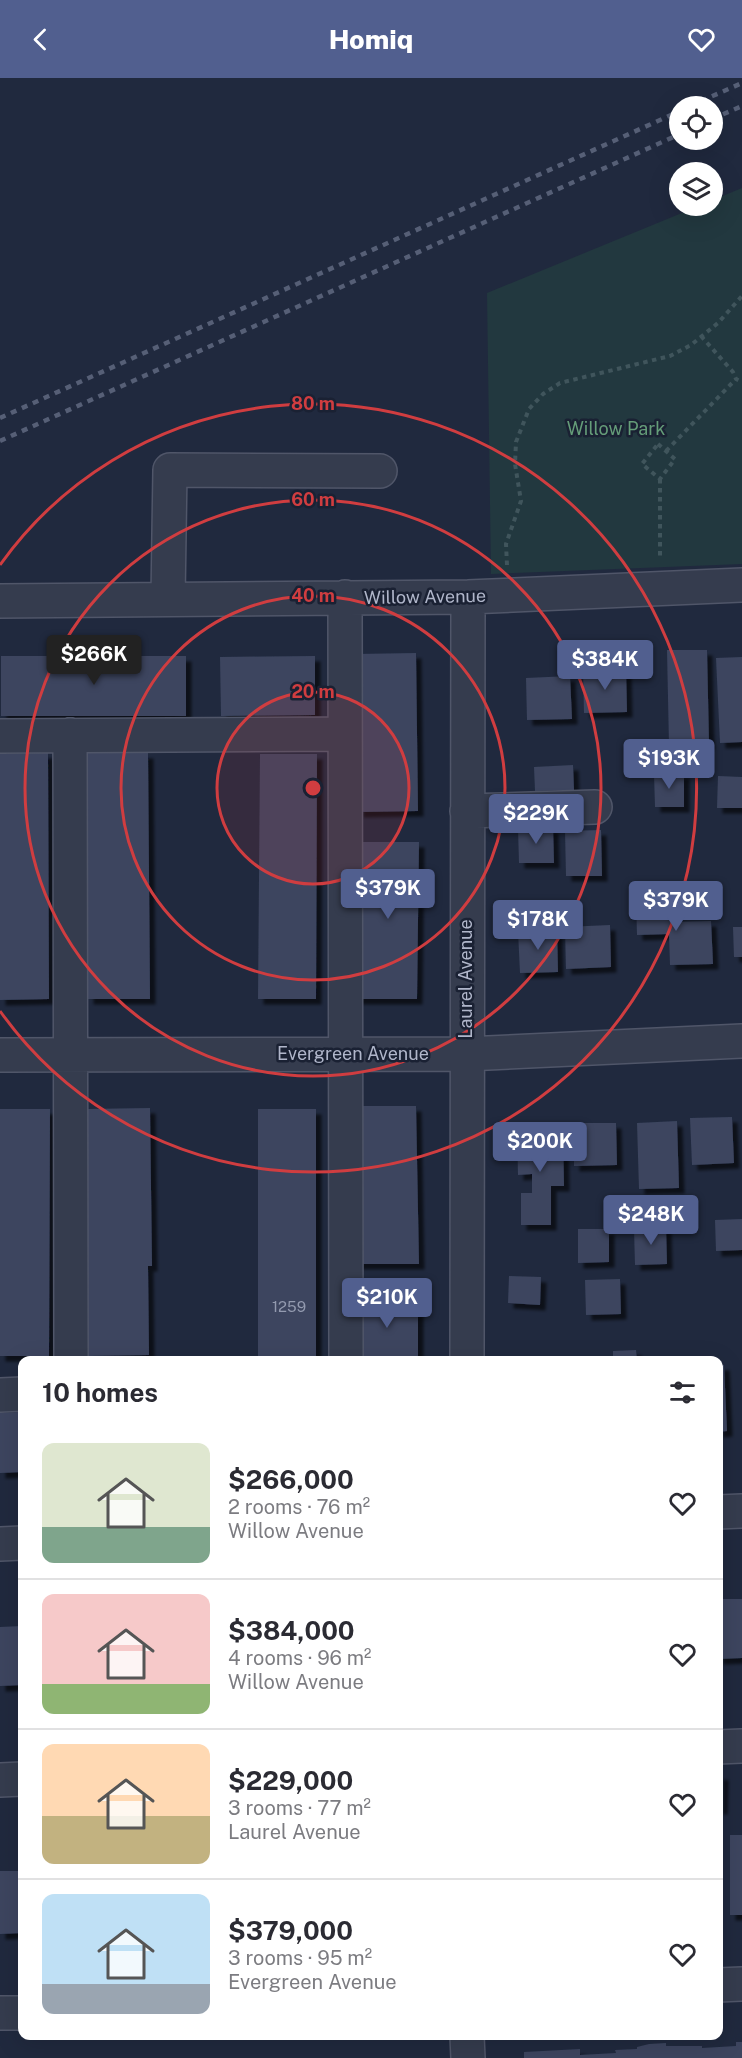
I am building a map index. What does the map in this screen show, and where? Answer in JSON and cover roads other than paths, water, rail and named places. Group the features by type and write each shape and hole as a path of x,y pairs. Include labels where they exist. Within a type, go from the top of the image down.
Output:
{"street":[{"path":"168,598 170,470 380,471"},
{"name":"Willow Avenue","path":"0,600 468,597 742,585"},
{"path":"345,597 346,1356"},
{"name":"Laurel Avenue","path":"467,1356 468,597"},
{"path":"0,736 345,734"},
{"path":"70,735 71,1356"},
{"path":"467,811 595,807"},
{"name":"Evergreen Avenue","path":"0,1055 466,1054 742,1041"},
{"path":"0,1395 18,1394"},
{"path":"723,1512 742,1511"},
{"path":"0,1544 18,1543"},
{"path":"723,1747 742,1746"},
{"path":"0,1780 18,1779"},
{"path":"723,1985 742,1984"},
{"path":"0,2013 18,2013"},
{"path":"467,2040 468,2058"}],"railway":[{"path":"713,96 742,83"},
{"path":"723,114 742,106"},
{"path":"0,418 669,116"},
{"path":"0,441 669,139"}],"park label":[{"name":"Willow Park","path":"616,429"}]}
